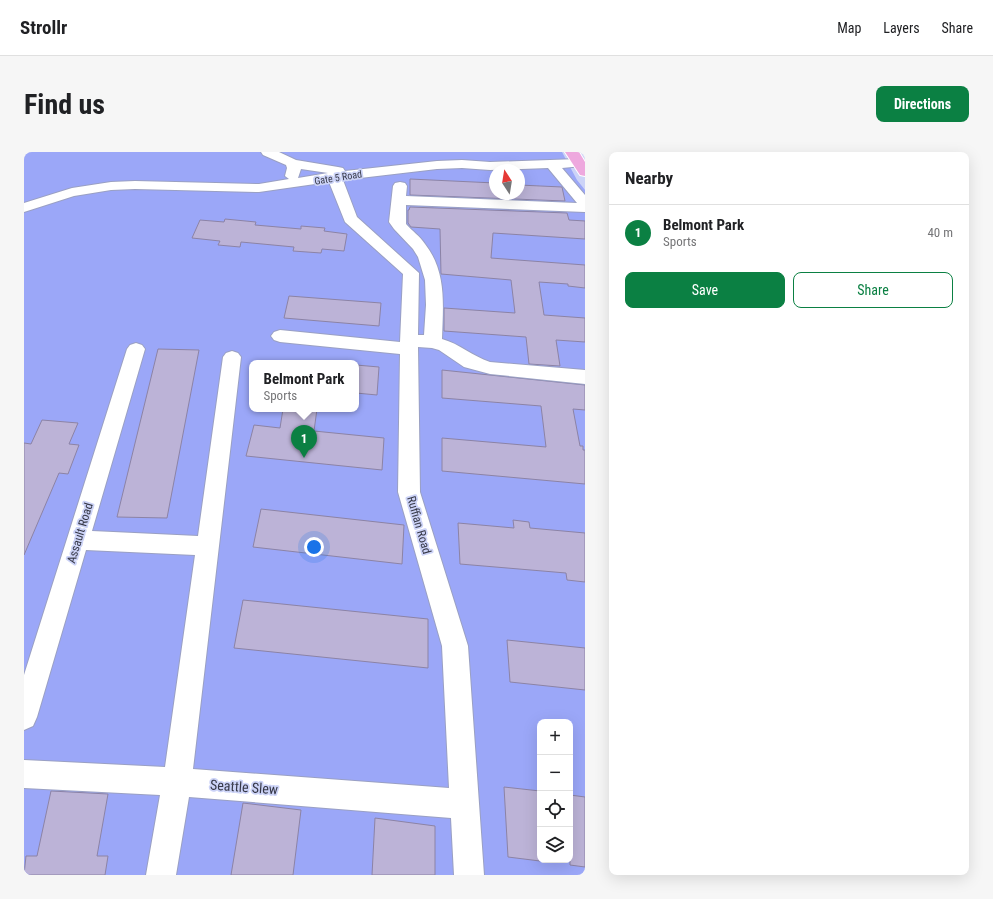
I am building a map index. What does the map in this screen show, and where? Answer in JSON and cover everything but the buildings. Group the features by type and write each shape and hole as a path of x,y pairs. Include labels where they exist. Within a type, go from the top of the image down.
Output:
{"street":[{"path":"268,152 292,163 334,170 365,172"},
{"name":"Gate 5 Road","path":"462,164 484,157 524,152"},
{"name":"Gate 5 Road","path":"24,208 79,191 111,186 259,188 336,178 365,172 400,169 462,164 490,166 578,162"},
{"path":"287,185 294,173 292,163"},
{"path":"552,164 585,204"},
{"path":"400,169 397,222 399,226 419,246 428,260 433,276 435,295 433,342"},
{"name":"Ruffian Road","path":"336,178 350,219 411,273 409,344 409,492 455,646 469,875"},
{"path":"399,200 585,208"},
{"path":"280,336 409,344 433,342 445,346 470,362 490,368 585,377"},
{"name":"Assault Road","path":"24,717 136,349"},
{"path":"161,875 177,782 232,357"},
{"path":"78,540 208,546"},
{"name":"Seattle Slew","path":"24,774 177,782 464,804"}],"shaded area":[{"path":"24,152 562,152 577,180 585,190 585,875 24,875"}],"place":[{"name":"Belmont Park","path":"304,458"}]}
